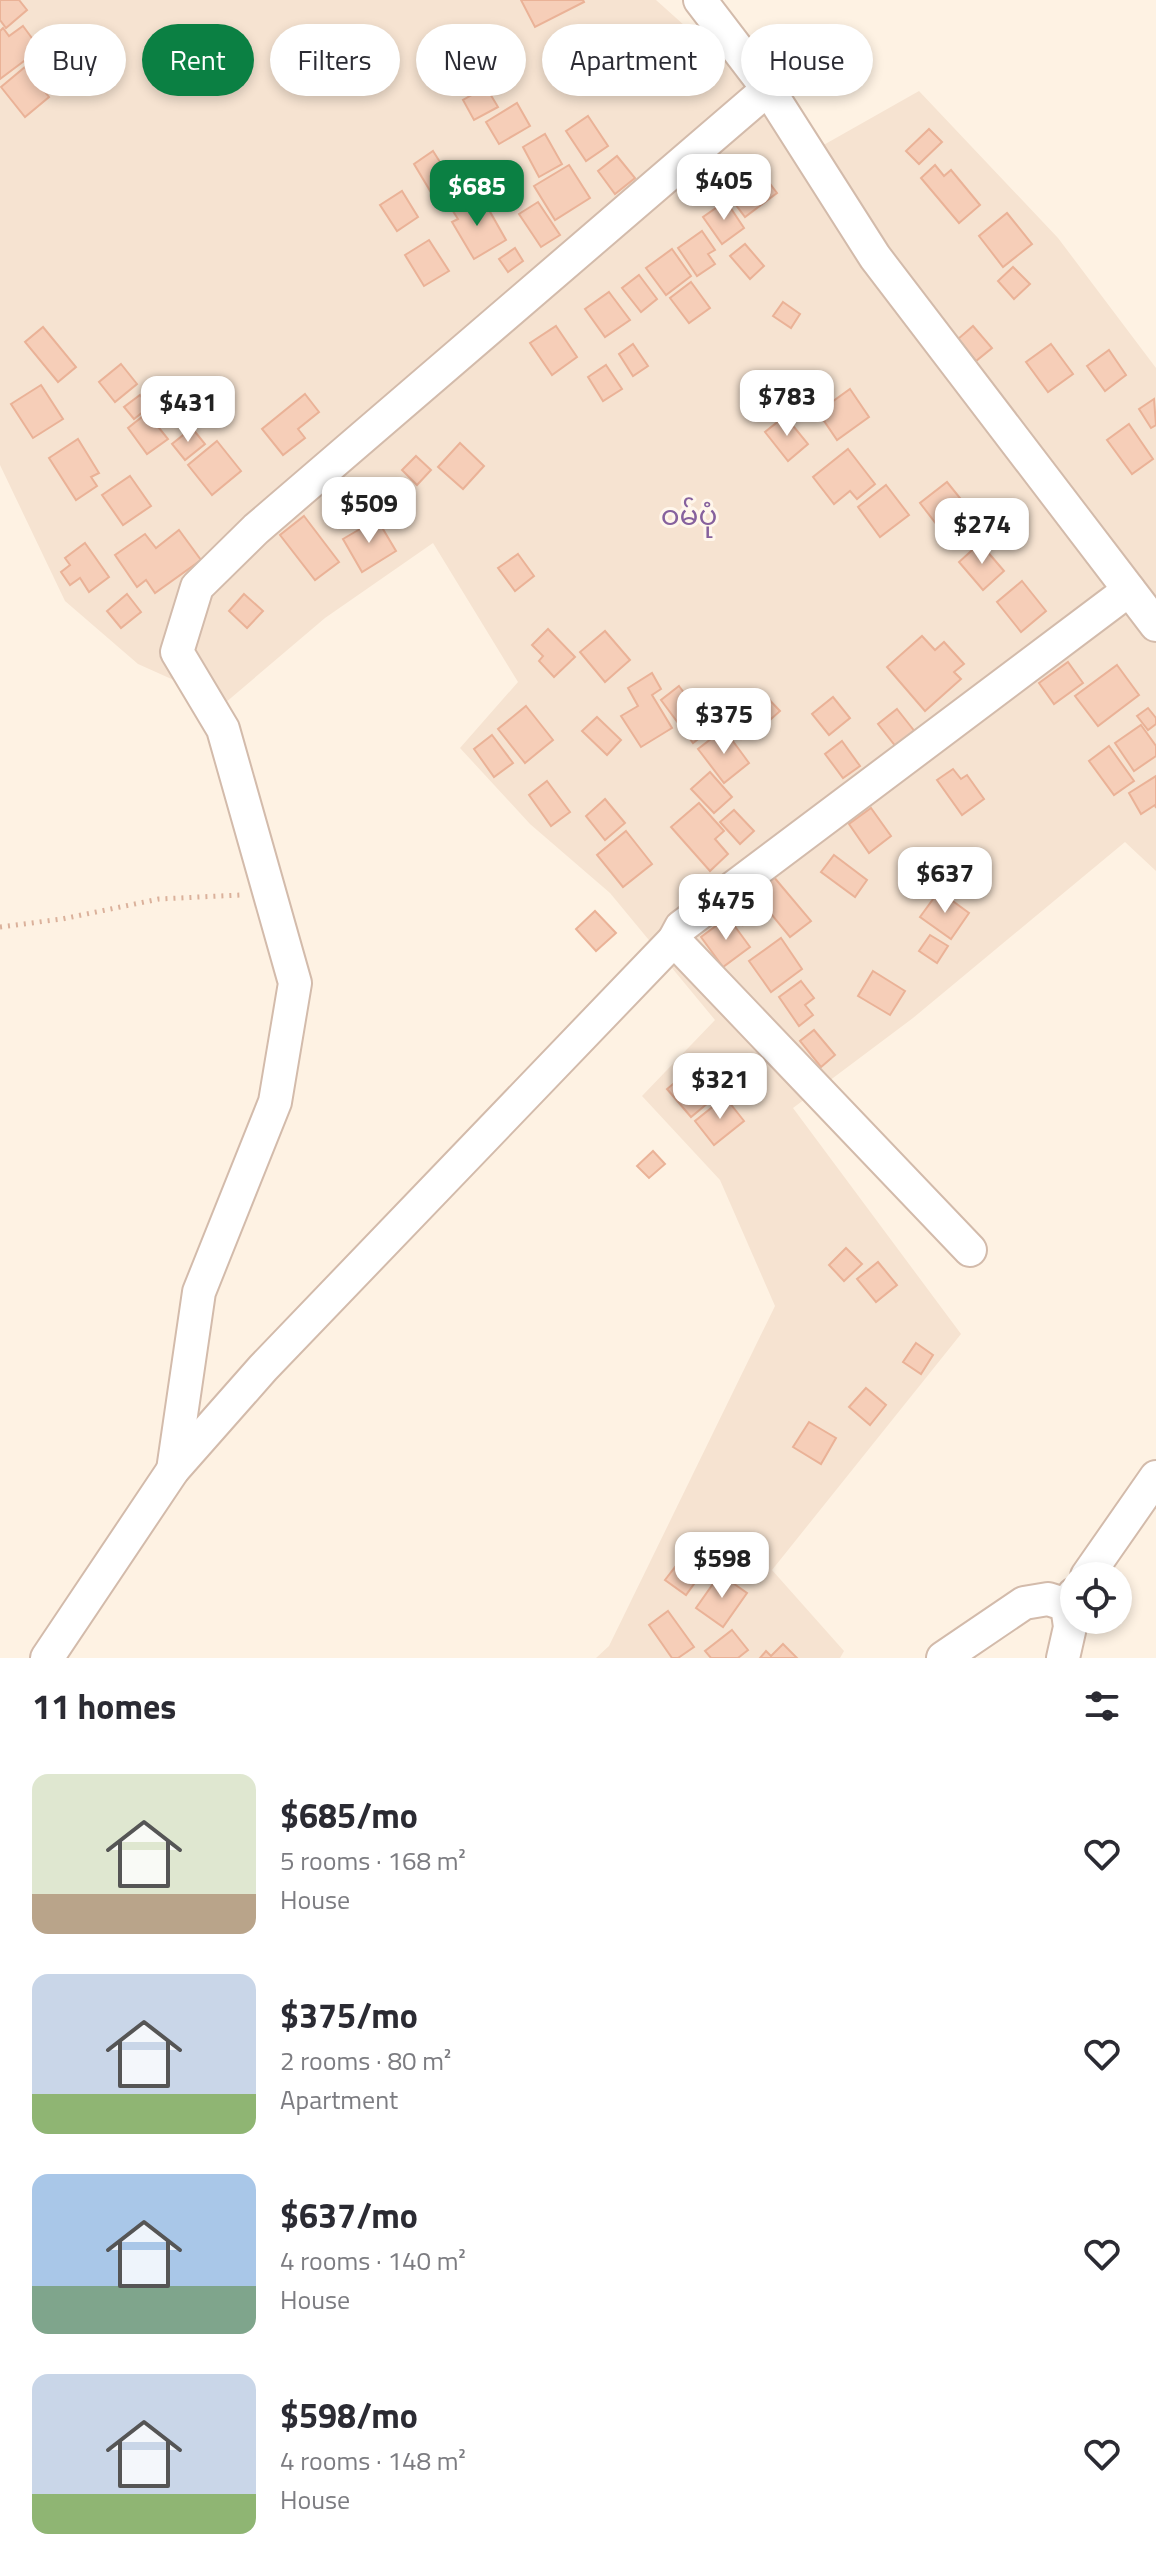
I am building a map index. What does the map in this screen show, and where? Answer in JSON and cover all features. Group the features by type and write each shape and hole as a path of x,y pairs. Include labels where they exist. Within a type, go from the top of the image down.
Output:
{"street":[{"path":"700,0 741,54"},
{"path":"173,1470 199,1292 275,1102 295,983 223,729 177,652 197,587 256,529 760,96"},
{"path":"772,96 875,257 1156,625"},
{"path":"47,1658 173,1470 263,1368 674,940 681,927 1129,590"},
{"path":"674,940 970,1250"},
{"path":"1097,1562 1156,1477"},
{"path":"943,1658 1024,1603 1060,1600"},
{"path":"1063,1658 1068,1634"}],"path":[{"path":"0,927 62,919 159,899 270,893"}],"shaded area":[{"path":"0,0 656,0 683,24 542,24 542,96 725,96 725,62 741,76 741,96 763,96 820,147 919,91 1058,238 1156,368 1156,871 1125,842 913,1018 793,1108 961,1334 772,1570 844,1651 840,1658 596,1658 609,1646 775,1306 720,1180 642,1096 715,1020 610,893 530,824 460,748 518,682 433,543 325,618 225,703 138,664 65,601 0,465"}],"building":[{"path":"0,0 19,0 27,10 6,28 0,20"},
{"path":"521,0 583,0 584,2 535,27"},
{"path":"24,27 24,61 0,79 0,31 3,28 9,36"},
{"path":"24,68 24,96 49,97 25,117 1,87"},
{"path":"470,96 491,96 498,107 474,120 463,100"},
{"path":"517,103 530,126 499,144 486,122"},
{"path":"588,116 608,146 586,161 566,131"},
{"path":"929,129 942,142 919,164 906,151"},
{"path":"545,134 562,164 539,177 523,147"},
{"path":"433,151 452,181 432,194 414,164"},
{"path":"617,156 635,178 615,194 598,171"},
{"path":"752,160 777,193 745,217 720,184"},
{"path":"569,165 590,198 555,220 534,186"},
{"path":"935,165 944,176 951,170 980,205 959,223 921,178"},
{"path":"402,191 418,217 397,231 380,205"},
{"path":"469,198 475,209 485,203 506,240 474,259 452,222 458,219 451,208"},
{"path":"726,201 744,228 722,244 703,217"},
{"path":"538,202 560,235 541,247 519,214"},
{"path":"1007,213 1032,244 1003,267 979,236"},
{"path":"702,231 715,250 708,254 715,264 697,276 678,248"},
{"path":"429,240 449,271 424,286 405,255"},
{"path":"745,244 764,266 750,279 730,256"},
{"path":"515,248 523,261 508,272 499,259"},
{"path":"672,249 691,276 666,295 646,268"},
{"path":"1013,267 1030,284 1014,299 998,281"},
{"path":"639,275 657,299 641,312 622,288"},
{"path":"691,282 710,308 689,323 670,298"},
{"path":"609,292 630,320 605,337 585,309"},
{"path":"783,302 800,314 791,328 773,316"},
{"path":"556,326 577,357 552,375 530,343"},
{"path":"973,326 992,348 976,361 958,339"},
{"path":"43,327 76,367 58,382 25,342"},
{"path":"633,344 648,366 633,376 619,354"},
{"path":"1051,344 1073,374 1048,392 1026,362"},
{"path":"1109,350 1126,375 1105,391 1087,366"},
{"path":"121,364 137,384 115,402 99,382"},
{"path":"606,365 622,389 603,401 588,377"},
{"path":"41,385 63,419 33,438 11,404"},
{"path":"850,389 869,417 837,440 818,412"},
{"path":"305,394 319,412 298,429 305,438 283,455 262,429"},
{"path":"140,395 149,407 134,419 124,407"},
{"path":"1154,399 1156,425 1151,428 1139,409"},
{"path":"147,413 168,439 147,454 128,428"},
{"path":"785,416 808,444 788,461 765,432"},
{"path":"1129,424 1153,459 1132,474 1107,440"},
{"path":"192,428 205,444 185,460 172,444"},
{"path":"78,439 99,473 91,477 97,486 76,500 49,458"},
{"path":"217,441 241,471 212,495 188,465"},
{"path":"460,443 484,466 463,489 438,467"},
{"path":"848,449 875,484 857,499 850,491 834,504 813,477"},
{"path":"416,456 431,470 417,485 402,470"},
{"path":"130,476 151,506 123,525 102,495"},
{"path":"947,482 972,513 944,534 920,503"},
{"path":"886,485 909,515 880,537 858,507"},
{"path":"304,516 339,562 315,580 280,535"},
{"path":"377,519 396,551 362,572 343,539"},
{"path":"179,530 201,560 155,593 146,580 137,587 115,555 145,534 156,548"},
{"path":"85,543 109,577 89,592 80,578 70,585 61,572 70,565 65,558"},
{"path":"980,543 1004,571 983,590 959,562"},
{"path":"518,554 534,576 515,591 498,568"},
{"path":"1022,581 1046,611 1021,632 997,602"},
{"path":"127,594 141,612 121,628 107,611"},
{"path":"244,594 263,611 247,628 229,611"},
{"path":"548,629 575,657 554,677 539,661 543,656 532,645"},
{"path":"605,631 630,660 605,682 580,652"},
{"path":"922,636 935,650 944,642 964,664 954,672 961,679 925,711 887,667"},
{"path":"1068,662 1083,683 1054,704 1039,683"},
{"path":"1117,665 1139,695 1098,726 1075,696"},
{"path":"652,673 661,689 652,695 672,728 641,747 621,716 638,706 628,688"},
{"path":"679,686 711,729 693,743 661,700"},
{"path":"761,691 780,711 761,728 743,707"},
{"path":"833,697 850,718 829,735 812,714"},
{"path":"526,706 553,740 525,763 498,729"},
{"path":"1148,708 1156,718 1156,724 1148,730 1137,716"},
{"path":"737,709 754,725 741,739 724,722"},
{"path":"897,709 916,733 897,748 878,724"},
{"path":"597,717 621,740 607,755 582,731"},
{"path":"1141,725 1156,746 1156,756 1134,771 1115,743"},
{"path":"724,729 749,763 724,783 698,749"},
{"path":"492,735 513,763 494,777 474,749"},
{"path":"842,741 860,766 843,778 825,754"},
{"path":"1109,746 1134,781 1114,795 1089,761"},
{"path":"953,769 961,779 967,775 984,799 962,815 937,780"},
{"path":"710,772 732,797 714,813 691,789"},
{"path":"1156,776 1156,808 1155,805 1141,814 1129,793"},
{"path":"547,781 570,812 551,826 529,795"},
{"path":"605,799 625,823 605,840 586,816"},
{"path":"699,803 724,831 715,839 728,854 710,871 671,827"},
{"path":"871,808 891,836 869,853 849,824"},
{"path":"734,810 754,831 740,844 720,822"},
{"path":"626,831 652,864 623,887 597,855"},
{"path":"834,855 867,880 855,897 821,872"},
{"path":"773,876 811,921 790,937 754,893"},
{"path":"743,891 760,911 743,925 727,904"},
{"path":"939,891 969,913 951,939 920,917"},
{"path":"595,911 616,933 596,951 576,929"},
{"path":"728,917 750,947 723,967 701,937"},
{"path":"930,935 948,946 937,963 919,951"},
{"path":"781,938 802,969 771,992 749,961"},
{"path":"873,971 905,991 890,1015 858,996"},
{"path":"801,981 814,998 805,1005 813,1015 799,1026 779,997"},
{"path":"814,1030 835,1055 821,1067 800,1041"},
{"path":"695,1066 719,1094 691,1117 667,1089"},
{"path":"725,1097 744,1121 714,1145 695,1121"},
{"path":"653,1151 665,1164 649,1178 637,1166"},
{"path":"846,1248 862,1264 844,1281 829,1265"},
{"path":"878,1262 897,1285 876,1302 857,1279"},
{"path":"916,1343 933,1355 921,1374 903,1362"},
{"path":"866,1388 886,1405 870,1425 849,1407"},
{"path":"809,1422 836,1438 821,1464 793,1447"},
{"path":"679,1562 699,1577 686,1595 665,1580"},
{"path":"720,1574 747,1593 723,1627 696,1608"},
{"path":"668,1611 694,1647 678,1658 672,1658 649,1625"},
{"path":"732,1630 748,1650 738,1658 711,1658 705,1651"},
{"path":"783,1644 797,1658 760,1658 766,1651 771,1656"}],"district":[{"name":"ဝမ်ပုံ","path":"689,514"}]}
